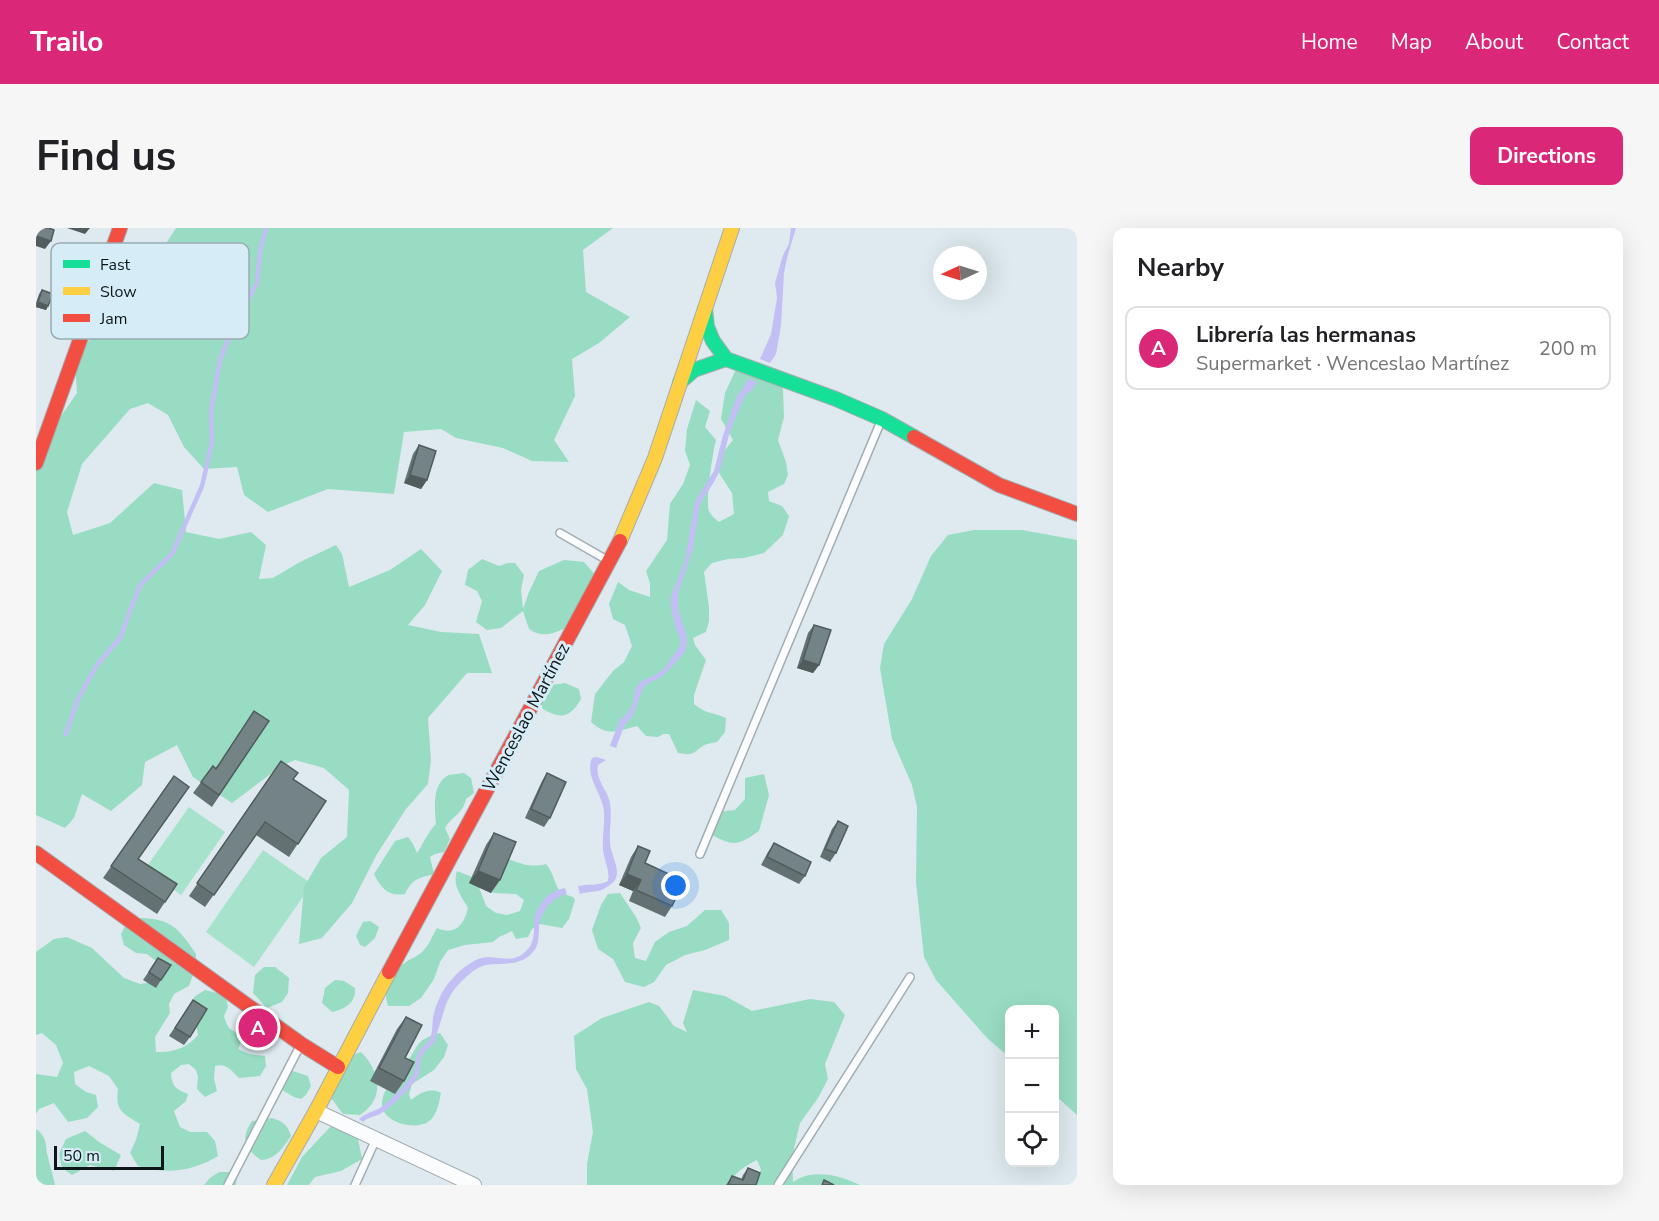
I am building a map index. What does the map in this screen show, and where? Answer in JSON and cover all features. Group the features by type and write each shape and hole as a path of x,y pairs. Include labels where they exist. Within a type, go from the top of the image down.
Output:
{"street":[{"path":"115,243 120,228"},
{"name":"Wenceslao Martínez","path":"274,1185 316,1111 625,531 655,458 732,228"},
{"path":"705,309 707,327 713,341 726,359 836,399 882,419 999,485 1077,514"},
{"path":"36,463 80,339"},
{"path":"680,382 694,370 726,359"},
{"path":"36,853 301,1044 338,1067"},
{"path":"316,1111 474,1185"}],"lane":[{"path":"700,854 882,419"},
{"path":"560,533 610,562"},
{"path":"778,1185 910,977"},
{"path":"228,1185 301,1044"},
{"path":"355,1185 376,1139"}],"green space":[{"path":"176,228 613,228 583,250 586,292 630,317 599,343 572,359 575,396 554,440 569,462 532,461 503,448 456,438 441,429 404,432 394,494 328,489 268,512 244,495 237,467 204,469 184,447 168,415 148,403 130,409 82,464 67,512 73,535 110,523 154,483 182,490 186,532 219,539 251,532 266,545 259,579 273,578 336,545 342,554 349,587 390,570 421,549 442,571 425,605 408,625 441,632 479,634 492,673 467,673 428,718 431,760 428,784 406,809 377,854 352,903 322,938 299,944 304,887 321,858 347,837 349,790 324,768 295,760 281,766 232,803 193,777 177,745 145,762 142,785 111,811 82,794 74,818 65,828 36,815 36,455 77,393 75,361 90,339 249,339 249,243 166,243"},
{"path":"737,367 779,372 783,390 784,417 778,440 788,475 784,484 768,492 769,501 782,506 789,516 783,535 764,553 712,563 704,572 709,621 706,632 693,638 695,645 706,660 694,695 694,704 726,718 725,732 717,742 684,754 678,753 669,734 658,737 646,736 637,726 613,732 603,730 591,722 595,694 613,671 624,662 632,646 625,625 613,619 609,604 618,582 629,590 650,597 650,583 646,571 667,540 670,504 683,484 690,465 685,451 687,429 696,400 710,411 705,427 716,440 711,465 709,511 719,522 734,514 732,493 719,473 721,455 733,440 721,419 725,393"},
{"path":"974,530 1022,530 1077,540 1077,1115 1059,1099 1059,1005 1005,1005 1005,1054 987,1038 936,980 924,957 916,882 917,807 912,785 892,739 880,668 884,644 912,599 931,556 948,535"},
{"path":"482,559 499,566 515,563 524,575 521,590 523,609 539,571 564,560 584,562 598,578 576,623 564,629 547,634 535,632 529,629 523,611 501,628 487,630 476,622 482,601 477,591 465,585 468,570"},
{"path":"565,683 579,689 581,699 573,710 565,715 555,715 543,709 541,704 552,685"},
{"path":"464,773 471,778 474,793 466,799 463,808 445,828 450,839 444,852 430,857 434,874 416,880 405,894 390,893 379,883 374,874 395,841 408,837 417,853 436,824 435,797 439,784 449,775"},
{"path":"764,774 769,795 759,831 736,843 712,835 715,812 735,810 745,799 745,778"},
{"path":"189,807 225,832 181,895 145,869"},
{"path":"263,850 312,884 254,967 206,932"},
{"path":"506,858 526,865 546,864 561,893 573,897 575,900 569,919 562,928 540,924 532,929 528,937 516,939 512,931 493,942 465,945 448,950 440,962 434,979 421,998 409,1006 388,1006 386,992 388,981 395,971 424,950 437,928 454,930 464,919 468,908 456,886 457,871 472,877 479,887 486,906 496,913 507,915 520,911 524,900 516,894 493,893 487,882"},
{"path":"620,893 641,928 633,943 635,958 646,961 655,942 669,932 687,926 705,910 721,910 729,923 729,940 685,955 666,965 654,982 644,987 625,982 613,959 598,949 592,930 601,905 608,894"},
{"path":"138,918 158,920 173,926 196,954 196,966 189,986 174,994 169,1004 170,1013 155,1037 156,1052 179,1049 198,1035 193,1007 194,997 205,990 225,995 228,1007 224,1016 228,1027 244,1035 238,1049 249,1054 265,1056 266,1066 260,1076 239,1078 225,1066 215,1066 214,1079 217,1091 205,1097 197,1089 196,1070 189,1064 181,1065 171,1073 175,1087 188,1094 186,1101 174,1111 180,1127 190,1132 207,1132 215,1141 218,1156 199,1165 180,1170 169,1171 138,1166 130,1153 140,1124 121,1111 117,1096 118,1089 109,1076 89,1066 74,1072 75,1084 86,1092 96,1095 98,1107 87,1118 68,1122 54,1103 39,1109 36,1114 36,1074 57,1077 63,1063 56,1045 42,1033 36,1035 36,952 54,939 67,937 92,948 124,978 140,984 152,982 157,972 156,961 147,954 136,953 124,945 121,934 126,924"},
{"path":"370,921 379,927 375,938 365,947 360,945 356,936 363,922"},
{"path":"264,967 275,967 289,978 288,993 282,1002 267,1008 253,993 255,975"},
{"path":"335,980 344,981 355,988 355,993 349,1004 332,1012 322,1003 325,988"},
{"path":"693,990 725,996 752,1011 810,999 834,1002 845,1015 825,1064 828,1079 800,1123 792,1157 793,1182 809,1175 826,1174 860,1185 755,1185 761,1169 757,1160 740,1170 728,1185 587,1185 587,1164 593,1132 587,1089 576,1069 574,1036 602,1018 649,1002 659,1006 674,1026 687,1032 683,1023"},
{"path":"440,1033 448,1045 444,1057 434,1070 412,1084 409,1094 411,1100 429,1091 441,1093 436,1113 422,1125 399,1123 386,1114 383,1108 382,1101 386,1090 419,1043"},
{"path":"361,1052 374,1070 377,1084 375,1098 360,1115 343,1114 331,1098 353,1055"},
{"path":"293,1071 308,1076 311,1086 301,1099 279,1088 280,1080"},
{"path":"272,1118 284,1124 291,1136 275,1155 261,1160 248,1147 246,1133 252,1121"},
{"path":"332,1125 357,1134 362,1159 341,1171 315,1177 309,1185 287,1185 302,1157"},
{"path":"36,1130 45,1140 55,1185 36,1185"},
{"path":"85,1131 121,1155 114,1171 90,1165 72,1175 62,1168 59,1154 66,1139"},
{"path":"219,1172 229,1172 237,1176 236,1185 204,1185"}],"water":[{"path":"791,228 796,228 784,273 781,325 776,354 770,363 760,359 771,334 777,298 775,283 783,255 789,244"},
{"path":"748,379 757,382 753,389 745,395 730,431 720,470 701,502 693,549 678,593 678,608 686,634 685,652 663,676 643,688 633,715 624,726 616,748 610,746 620,719 632,706 636,687 642,681 664,669 680,646 671,596 685,560 695,501 714,471 723,435 737,396"},
{"path":"592,758 606,760 598,765 597,769 610,804 610,842 617,875 611,884 603,889 580,894 578,886 608,881 603,849 603,805 590,772"},
{"path":"565,888 567,894 555,899 543,912 537,944 533,952 517,962 482,966 455,988 449,998 436,1040 422,1055 416,1080 380,1114 363,1122 359,1119 383,1106 412,1076 418,1053 430,1038 438,1001 450,981 474,961 489,957 510,959 528,949 532,942 536,913 542,902 552,893"}],"building":[{"path":"36,228 54,230 51,241 36,236"},
{"path":"42,290 51,293 48,306 38,302"},
{"path":"419,445 436,451 427,480 410,475"},
{"path":"814,625 831,630 819,665 803,660"},
{"path":"254,711 269,721 219,795 201,782 213,766 216,769"},
{"path":"281,761 298,773 293,779 326,801 298,844 265,822 214,895 197,883"},
{"path":"547,773 566,782 550,818 531,809"},
{"path":"174,776 189,787 138,859 177,884 165,902 111,866"},
{"path":"838,821 848,826 836,853 825,849"},
{"path":"494,833 516,842 500,880 478,871"},
{"path":"774,843 811,862 805,876 767,857"},
{"path":"638,846 650,851 645,863 684,881 672,906 636,890 641,880 627,874"},
{"path":"158,958 171,965 161,980 149,972"},
{"path":"193,1000 207,1009 190,1037 175,1028"},
{"path":"406,1017 422,1025 405,1058 414,1062 404,1081 379,1068"},
{"path":"748,1168 760,1173 756,1185 728,1185 732,1176 743,1180"},
{"path":"824,1180 834,1185 822,1185"}],"waterway":[{"path":"249,298 257,283 260,251 266,228"},
{"path":"66,734 77,701 96,666 120,638 140,585 172,554 202,486 212,443 211,412 220,359 229,339"}],"traffic: fast":[{"path":"705,309 707,327 713,341 726,359 836,399 882,419 914,437"},
{"path":"680,382 694,370 726,359"}],"traffic: slow":[{"path":"620,541 655,458 732,228"},
{"path":"274,1185 316,1111 389,972"}],"traffic: jam":[{"path":"115,243 120,228"},
{"path":"36,463 80,339"},
{"path":"914,437 999,485 1077,514"},
{"path":"389,972 620,541"},
{"path":"36,853 301,1044 338,1067"}],"place":[{"name":"Librería las hermanas","path":"258,1028"}]}
